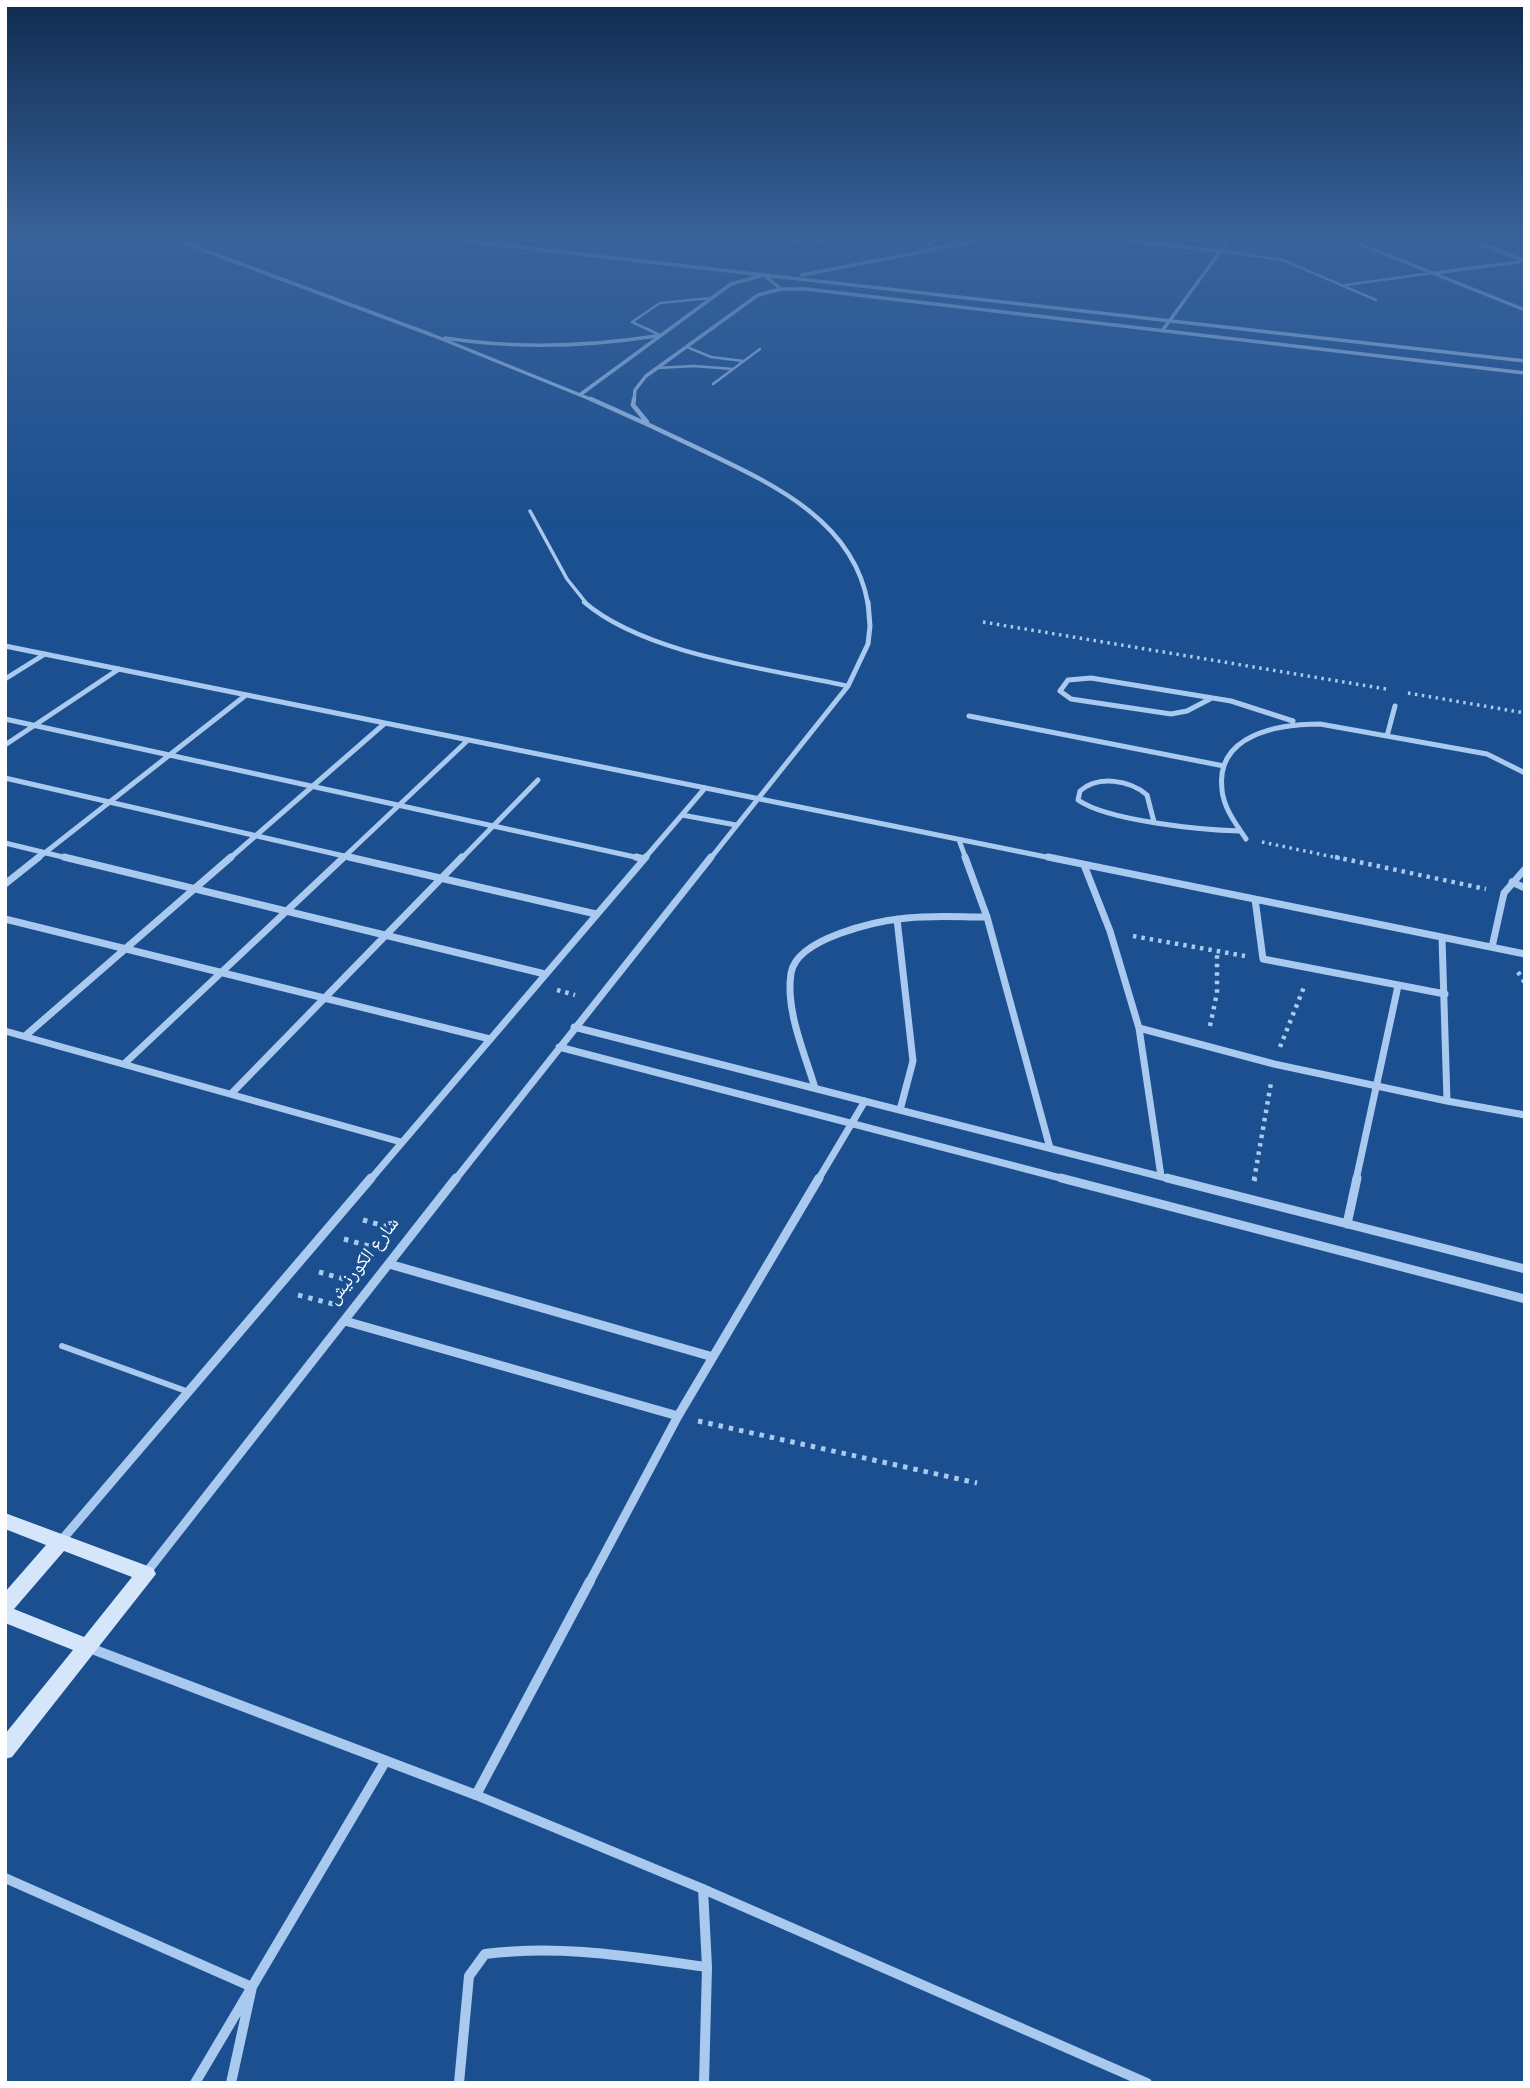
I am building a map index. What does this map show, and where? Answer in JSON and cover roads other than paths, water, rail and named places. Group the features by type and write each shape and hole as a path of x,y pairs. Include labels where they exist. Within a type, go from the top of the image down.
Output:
{"main road":[{"path":"5,1521 146,1574"},
{"path":"5,1606 60,1542"},
{"name":"شارع الكورنيش","path":"5,1750 146,1574"},
{"path":"5,1614 87,1647"}],"street":[{"name":"شارع الكورنيش","path":"146,1574 559,1046 848,686 869,640 870,613 864,584 843,544 815,515 783,492 650,425 580,394 427,335"},
{"path":"429,335 478,344 539,348 603,345 657,335"},
{"path":"580,394 659,335"},
{"path":"650,425 633,405 635,390 657,369 703,335"},
{"path":"1201,335 1525,373"},
{"path":"1304,335 1525,361"},
{"path":"5,646 1525,954"},
{"path":"5,679 45,653"},
{"path":"5,745 119,669"},
{"path":"1210,699 1180,713 1160,714 1071,699 1060,691 1069,680 1085,677 1210,699 1252,707 1297,723 1487,754 1523,770"},
{"path":"5,884 246,695"},
{"path":"1387,736 1395,706"},
{"path":"969,716 1224,766"},
{"path":"5,719 644,859"},
{"path":"1247,839 1225,809 1220,780 1224,766 1231,754 1256,733 1273,726 1297,723"},
{"path":"25,1036 384,724"},
{"path":"124,1064 467,741"},
{"path":"5,778 596,914"},
{"path":"231,1094 538,780"},
{"path":"1154,822 1147,795 1139,789 1099,781 1084,785 1078,794 1078,800 1085,805 1154,822 1200,830 1240,831"},
{"path":"60,1542 186,1391 705,788"},
{"path":"682,815 736,825"},
{"path":"959,840 987,916 1050,1148"},
{"path":"5,843 545,974"},
{"path":"1084,865 1110,931 1139,1028 1161,1176"},
{"path":"1492,947 1504,893 1525,869"},
{"path":"1512,882 1525,888"},
{"path":"1255,900 1263,959 1445,994"},
{"path":"815,1088 790,991 794,963 813,946 859,929 897,919 987,916"},
{"path":"5,919 489,1039"},
{"path":"897,919 913,1061 900,1110"},
{"path":"1442,937 1447,1101"},
{"path":"1347,1224 1398,986"},
{"path":"575,1027 1525,1269"},
{"path":"1139,1028 1274,1064 1525,1115"},
{"path":"5,1031 401,1142"},
{"path":"559,1046 1525,1298"},
{"path":"477,1796 678,1416 865,1101"},
{"path":"389,1264 713,1357"},
{"path":"345,1321 678,1416"},
{"path":"87,1647 477,1796 703,1889 1146,2082"},
{"path":"195,2083 385,1762"},
{"path":"5,1878 252,1987"},
{"path":"703,1889 707,1967 704,2083"},
{"path":"459,2083 469,1976 485,1954 510,1949 547,1951 707,1967"},
{"path":"231,2083 252,1987"}],"lane":[{"path":"687,347 711,357 743,361"},
{"path":"713,384 760,349"},
{"path":"657,369 694,366 733,369"},
{"path":"530,511 581,601 607,619 664,643 848,686"},
{"path":"62,1346 186,1391"}]}
